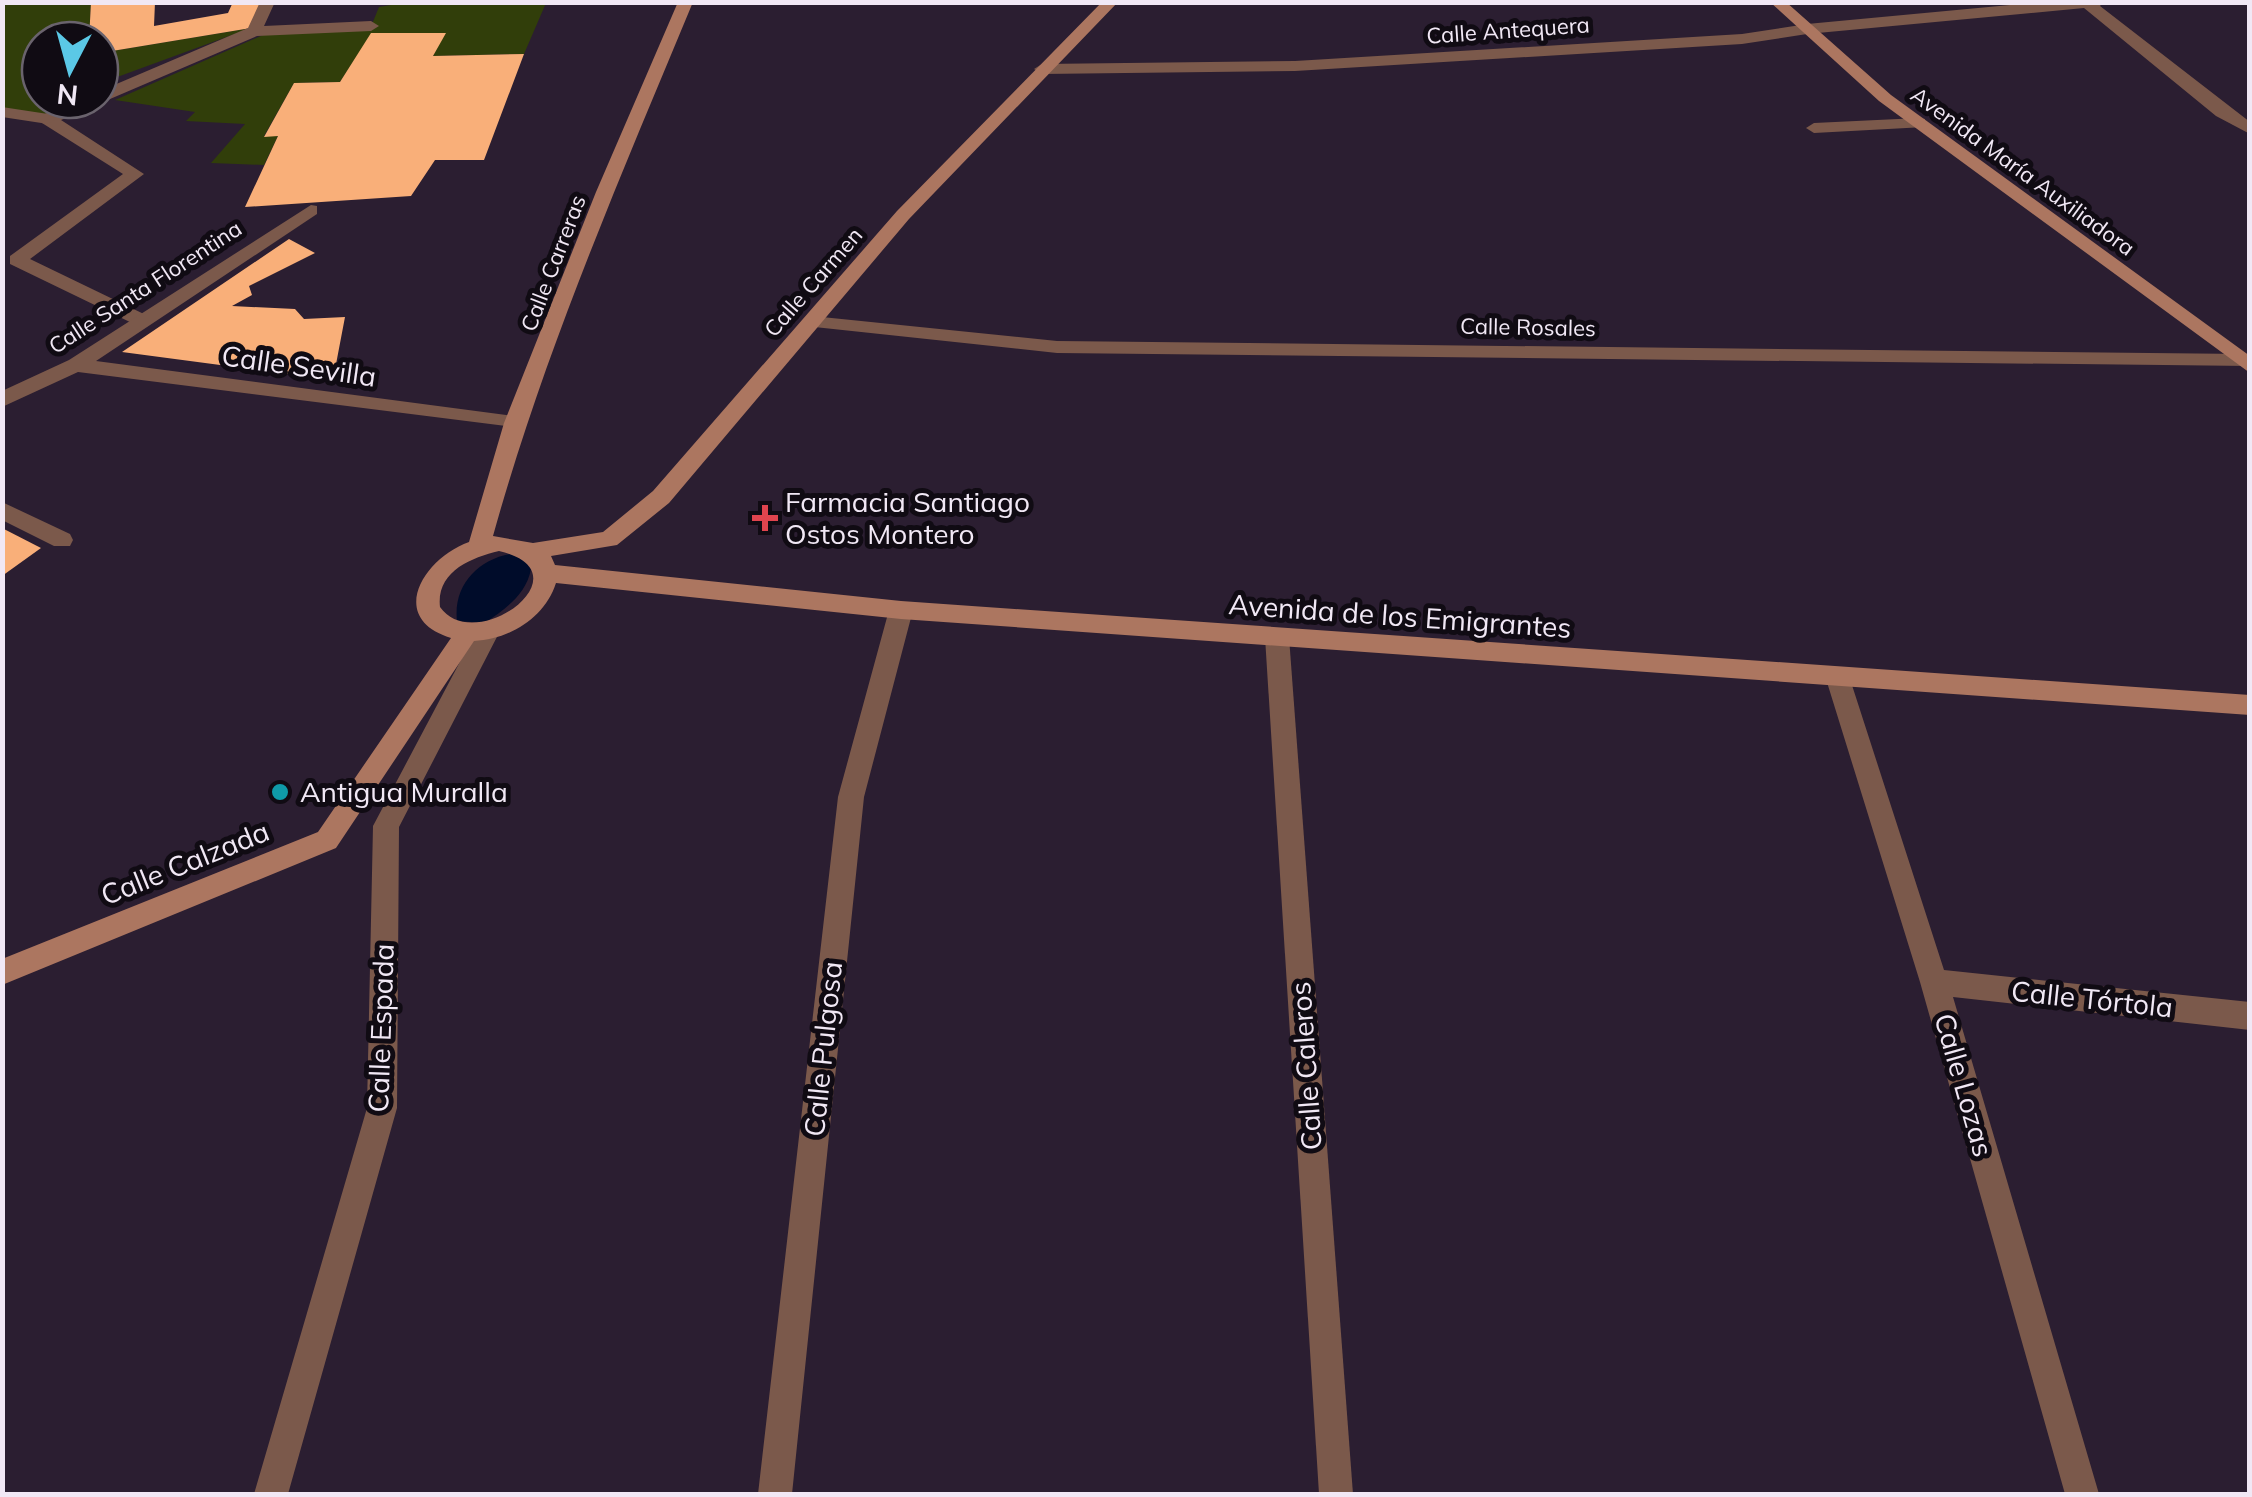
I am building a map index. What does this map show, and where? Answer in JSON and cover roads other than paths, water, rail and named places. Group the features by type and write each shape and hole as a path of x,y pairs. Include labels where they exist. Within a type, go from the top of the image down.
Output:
{"street":[{"path":"254,32 268,2"},
{"name":"Calle Carreras","path":"479,547 514,422 686,2"},
{"name":"Calle Carmen","path":"533,551 609,538 661,497 903,215 1110,2"},
{"name":"Avenida María Auxiliadora","path":"1777,2 1920,123 2247,363"},
{"path":"1945,2 1959,15"},
{"name":"Calle Antequera","path":"1042,69 1296,66 1742,39 1807,28 2096,2"},
{"path":"2087,3 2222,112 2250,129"},
{"path":"120,89 254,32 372,26"},
{"path":"2222,112 2250,109"},
{"path":"50,120 135,174 17,260 141,320"},
{"path":"1814,128 1920,123"},
{"name":"Calle Santa Florentina","path":"2,400 76,364 310,210"},
{"name":"Calle Rosales","path":"812,322 1058,346 2247,363"},
{"name":"Calle Sevilla","path":"76,364 514,422"},
{"path":"2,510 62,540"},
{"path":"499,543 533,551 548,573 538,602 525,614 477,632 448,630 426,610 426,595 444,566 479,547 499,543"},
{"name":"Avenida de los Emigrantes","path":"548,573 902,610 1838,679 2250,705"},
{"name":"Calle Pulgosa","path":"774,1494 850,797 902,610"},
{"name":"Calle Calzada","path":"2,972 327,840 477,632"},
{"name":"Calle Espada","path":"271,1494 382,1108 386,826 477,632"},
{"name":"Calle Caleros","path":"1277,637 1336,1494"},
{"name":"Calle Lozas","path":"1838,679 1934,982 2082,1494"},
{"name":"Calle Tórtola","path":"1934,982 2250,1016"}],"water":[{"path":"510,554 522,558 531,569 520,594 485,623 457,621 459,597 470,577 487,562"}],"place":[{"name":"Farmacia Santiago Ostos Montero","path":"765,518"},
{"name":"Antigua Muralla","path":"280,792"}]}
